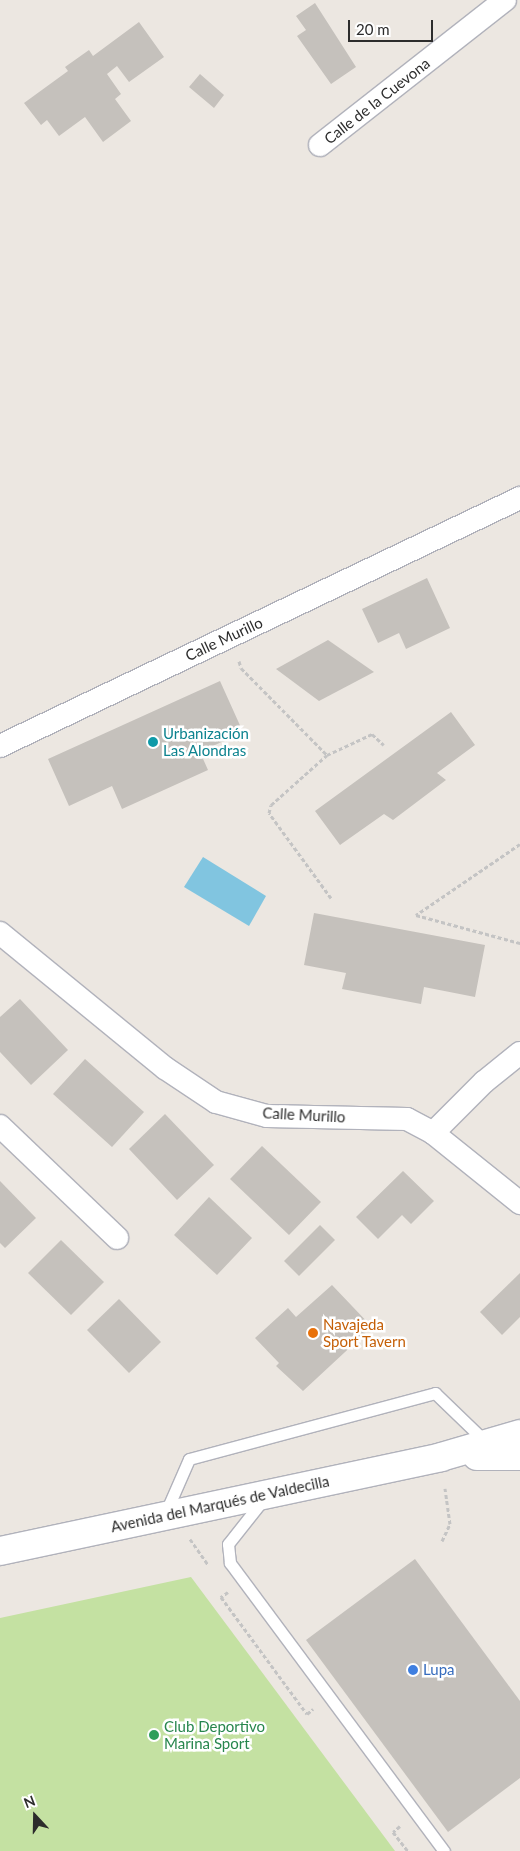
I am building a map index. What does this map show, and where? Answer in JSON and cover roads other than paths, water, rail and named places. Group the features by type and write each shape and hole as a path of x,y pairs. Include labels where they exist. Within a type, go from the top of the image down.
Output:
{"main road":[{"name":"Avenida del Marqués de Valdecilla","path":"0,1550 440,1457 520,1434"},
{"name":"Avenida del Marqués de Valdecilla","path":"440,1457 520,1456"}],"street":[{"name":"Calle de la Cuevona","path":"320,145 505,0"},
{"name":"Calle Murillo","path":"0,746 520,498"},
{"name":"Calle Murillo","path":"0,933 164,1068 216,1102 267,1116 407,1119 433,1133 520,1203"},
{"path":"433,1133 484,1082 520,1053"},
{"path":"0,1126 117,1238"}],"lane":[{"path":"164,1516 189,1459 435,1393 488,1444"},
{"path":"269,1493 228,1544 230,1563 444,1851"}],"water":[{"path":"203,857 266,896 249,926 184,887"}],"place":[{"name":"Urbanización Las Alondras","path":"153,742"},
{"name":"Navajeda Sport Tavern","path":"313,1333"},
{"name":"Lupa","path":"413,1670"},
{"name":"Club Deportivo Marina Sport","path":"154,1735"}]}
